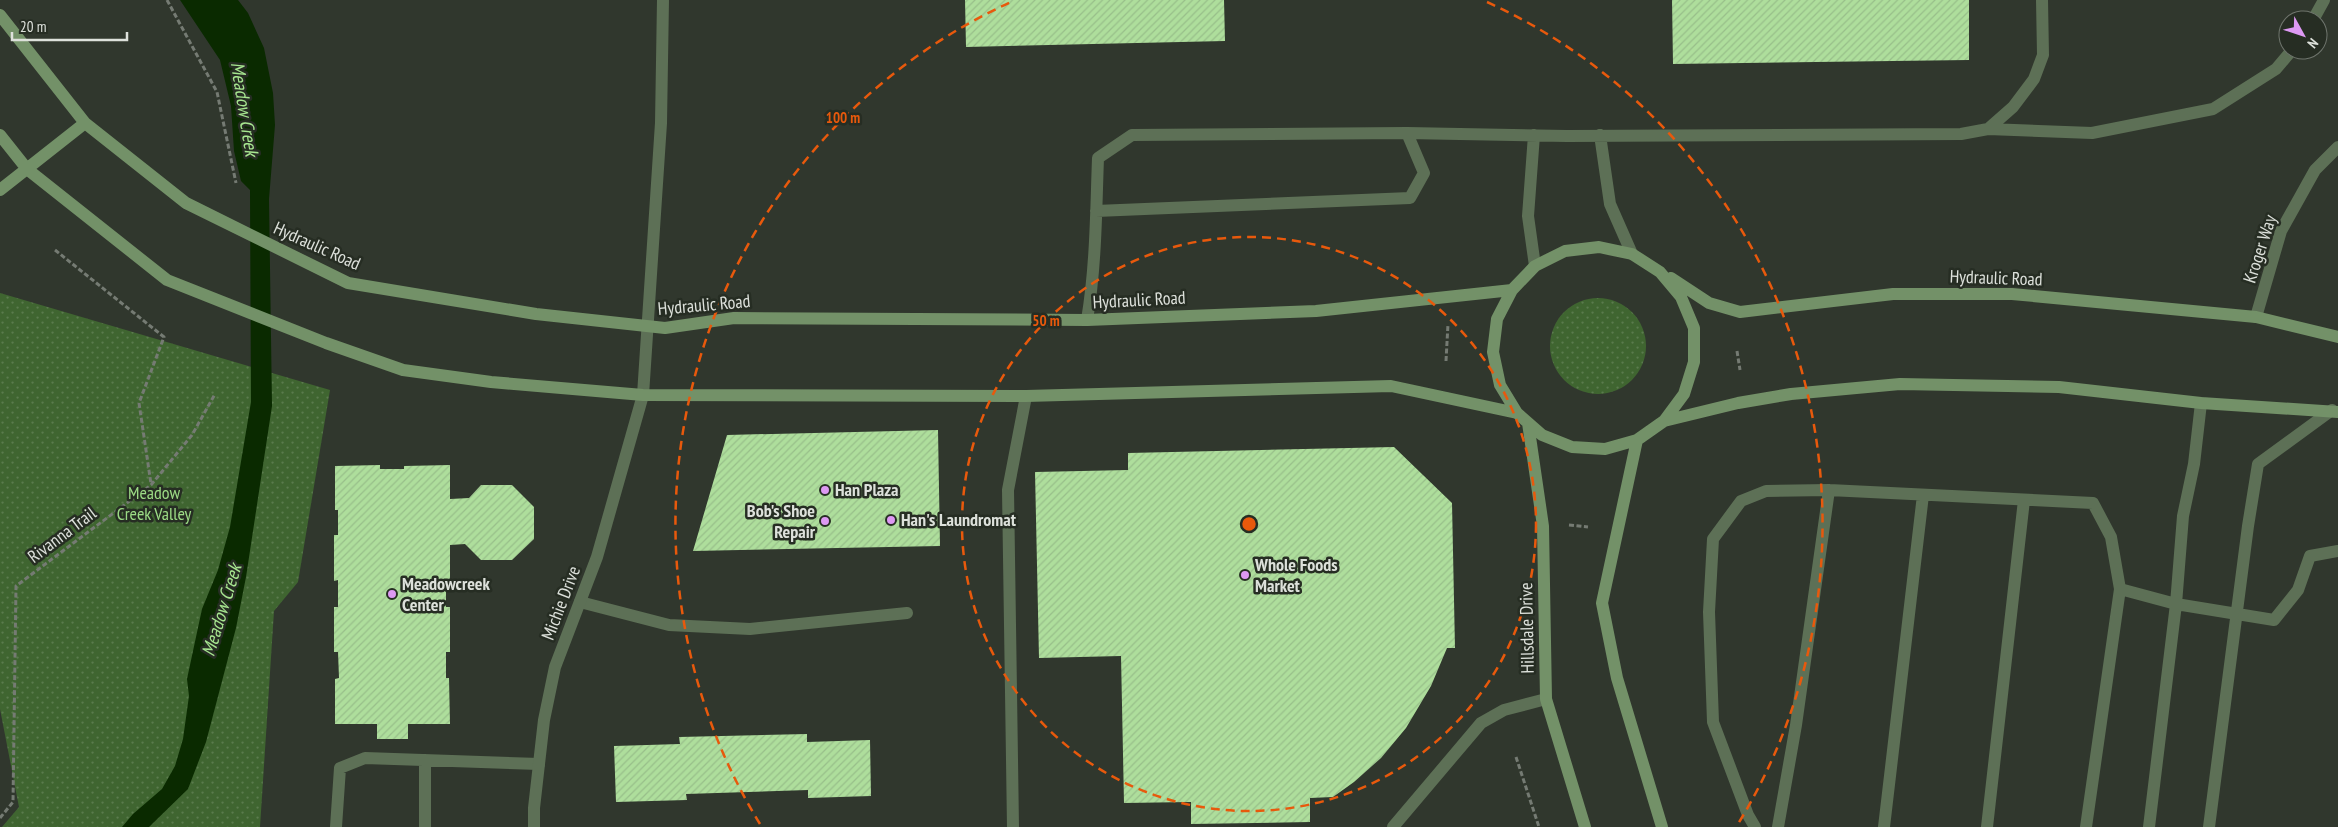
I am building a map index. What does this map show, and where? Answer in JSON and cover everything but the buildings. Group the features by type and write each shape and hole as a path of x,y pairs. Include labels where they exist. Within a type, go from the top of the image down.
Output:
{"main road":[{"name":"Hydraulic Road","path":"0,15 85,123 186,203 348,283 536,314 665,328 734,318 1087,320 1316,310 1512,290"},
{"path":"0,190 85,123"},
{"path":"0,134 27,169 167,280 326,343 403,370 491,382 643,395 1026,396 1391,386 1517,413"},
{"name":"Hydraulic Road","path":"1660,272 1681,297 1694,328 1694,362 1684,394 1664,421 1637,440 1605,448 1572,447 1542,435 1517,413 1500,385 1493,352 1497,319 1512,290 1535,266 1566,251 1598,247 1632,254 1709,303 1740,312 1893,294 2002,294 2256,317 2338,337"},
{"name":"Hydraulic Road","path":"1664,421 1738,403 1790,394 1900,384 2059,387 2202,404 2335,411"},
{"name":"Hillsdale Drive","path":"1528,423 1543,526 1546,699 1585,827"},
{"path":"1637,440 1602,603 1617,678 1662,827"}],"street":[{"name":"Michie Drive","path":"534,827 544,720 555,667 597,558 643,395 661,123 663,0"},
{"path":"1988,129 2013,107 2034,78 2043,55 2042,0"},
{"path":"1087,320 1094,280 1098,158 1132,135 1407,133 1600,136 1961,134 1988,129 2092,133 2213,110 2276,69 2284,60"},
{"path":"1096,211 1410,198 1424,173 1407,133"},
{"path":"1534,135 1528,216 1535,266"},
{"path":"1600,136 1610,204 1632,254"},
{"name":"Kroger Way","path":"2256,317 2281,231 2315,170 2338,147"},
{"path":"1013,827 1008,490 1026,396"},
{"path":"2149,827 2176,604 2183,516 2194,464 2202,404"},
{"path":"2209,827 2236,614 2258,464 2335,411"},
{"path":"1778,827 1796,725 1829,490"},
{"path":"1755,827 1748,816 1713,722 1710,612 1713,539 1740,501 1766,491 1829,490 2093,504 2111,537 2120,589 2086,827"},
{"path":"1884,827 1923,495"},
{"path":"1987,827 2024,500"},
{"path":"2120,589 2176,604 2274,620 2298,590 2310,556 2338,551"},
{"path":"580,602 669,625 750,629 907,613"},
{"path":"1394,827 1480,723 1504,710 1546,699"},
{"path":"336,827 340,768 365,758 539,764"},
{"path":"425,827 426,760"}],"path":[{"path":"167,0 217,92 236,183"},
{"path":"55,250 164,338 139,403 151,485"},
{"path":"1446,360 1448,318"},
{"path":"1737,351 1740,370"},
{"name":"Rivanna Trail","path":"0,818 13,802 16,586 151,485 192,435 215,394"},
{"path":"1563,524 1588,527"},
{"path":"1516,756 1530,806 1539,827"}],"green space":[{"name":"Meadow Creek Valley","path":"0,293 330,390 298,582 274,611 260,827 2,827 19,807 0,709"},
{"path":"1598,298 1616,302 1632,312 1642,328 1646,346 1642,364 1632,380 1616,390 1598,394 1580,390 1564,380 1554,364 1550,346 1554,328 1564,312 1580,302"}],"water":[{"name":"Meadow Creek","path":"180,0 238,0 248,13 264,48 273,93 275,125 269,199 272,406 246,577 236,628 206,742 188,789 149,827 122,827 133,814 162,789 175,766 183,739 189,696 187,679 202,609 218,570 230,527 251,402 250,190 241,181 234,151 231,106 220,60"}],"place":[{"name":"Han Plaza","path":"825,490"},
{"name":"Han's Laundromat","path":"891,520"},
{"name":"Bob's Shoe Repair","path":"825,521"},
{"name":"Whole Foods Market","path":"1245,575"},
{"name":"Meadowcreek Center","path":"392,594"}]}
